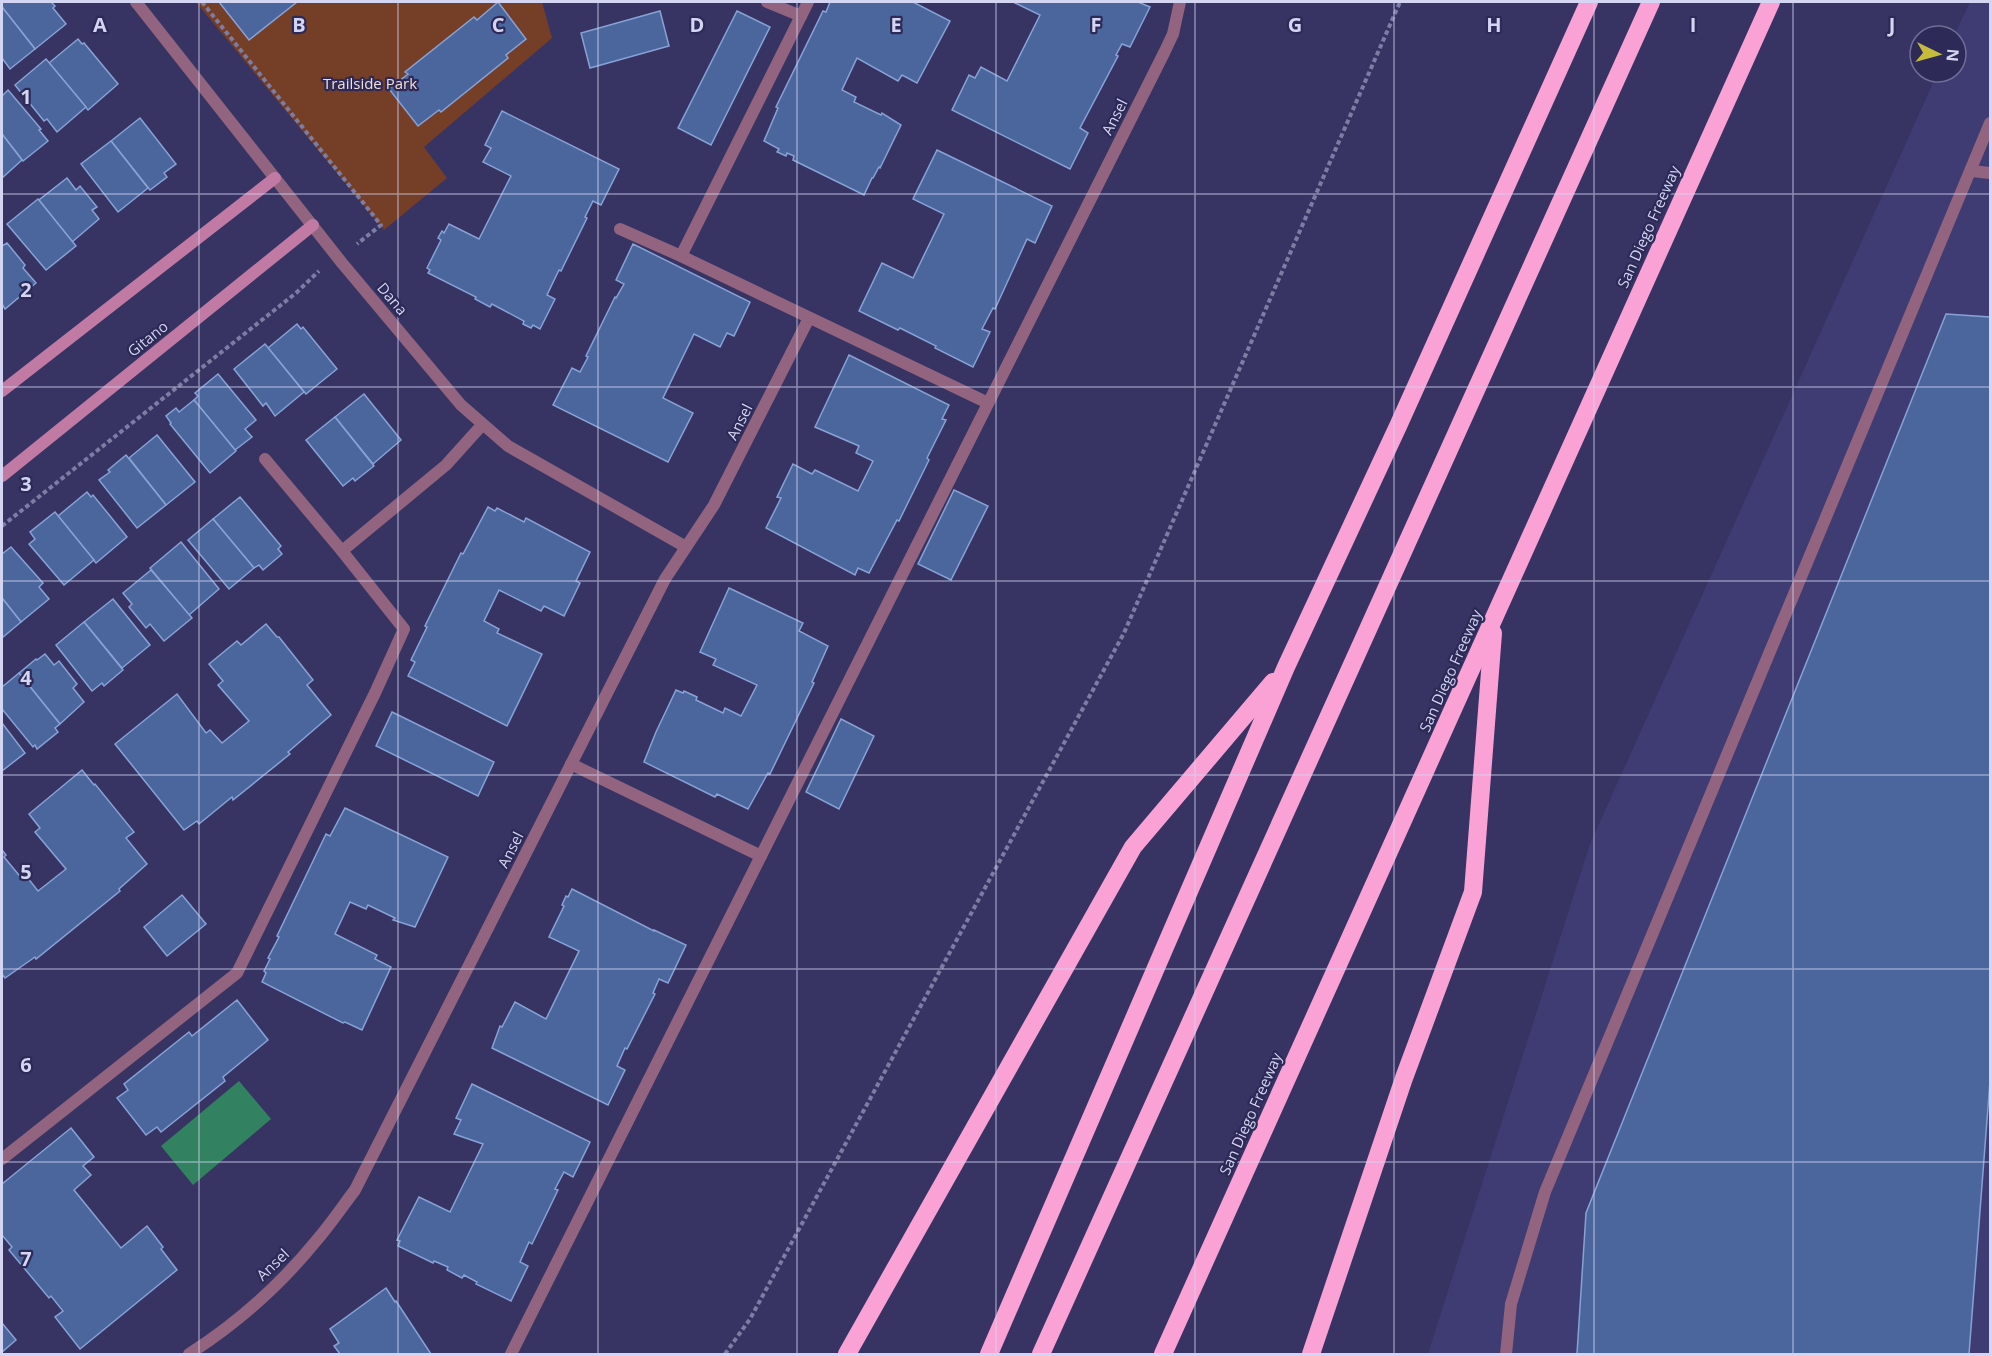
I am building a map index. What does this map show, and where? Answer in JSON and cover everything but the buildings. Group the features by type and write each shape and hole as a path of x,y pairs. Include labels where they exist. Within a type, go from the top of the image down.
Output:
{"highway":[{"path":"989,1354 1286,667 1404,413 1589,2"},
{"path":"1041,1354 1651,2"},
{"name":"San Diego Freeway","path":"1163,1354 1494,619 1541,509 1771,2"},
{"path":"1311,1354 1404,1078 1473,892 1494,619"},
{"path":"847,1354 1133,847 1286,667"}],"street":[{"name":"Dana","path":"136,2 342,262 461,405 508,447 686,547"},
{"path":"767,2 801,16"},
{"path":"681,256 808,2"},
{"name":"Ansel","path":"511,1354 1173,34 1178,3"},
{"path":"1506,1354 1511,1304 1545,1192 1972,171 1990,123"},
{"path":"1972,171 1990,173"},
{"path":"2,391 275,178"},
{"name":"Gitano","path":"2,476 314,225"},
{"path":"620,229 988,403"},
{"name":"Ansel","path":"189,1354 217,1336 286,1274 316,1242 355,1190 665,579 714,505 808,318"},
{"path":"342,551 446,465 482,424"},
{"path":"2,1159 237,973 375,693 404,629 265,459"},
{"path":"571,764 761,856"}],"path":[{"path":"202,2 381,225 365,238"},
{"path":"725,1354 750,1319 1124,633 1400,2"},
{"path":"2,526 296,293 309,278"}],"shaded area":[{"path":"1970,2 1990,2 1990,1354 1428,1354 1590,844 1933,84 1968,84 1968,24 1960,24"},
{"path":"239,1081 271,1119 193,1185 161,1146"}],"green space":[{"name":"Trailside Park","path":"196,2 542,2 552,38 424,147 447,178 384,230"}]}
